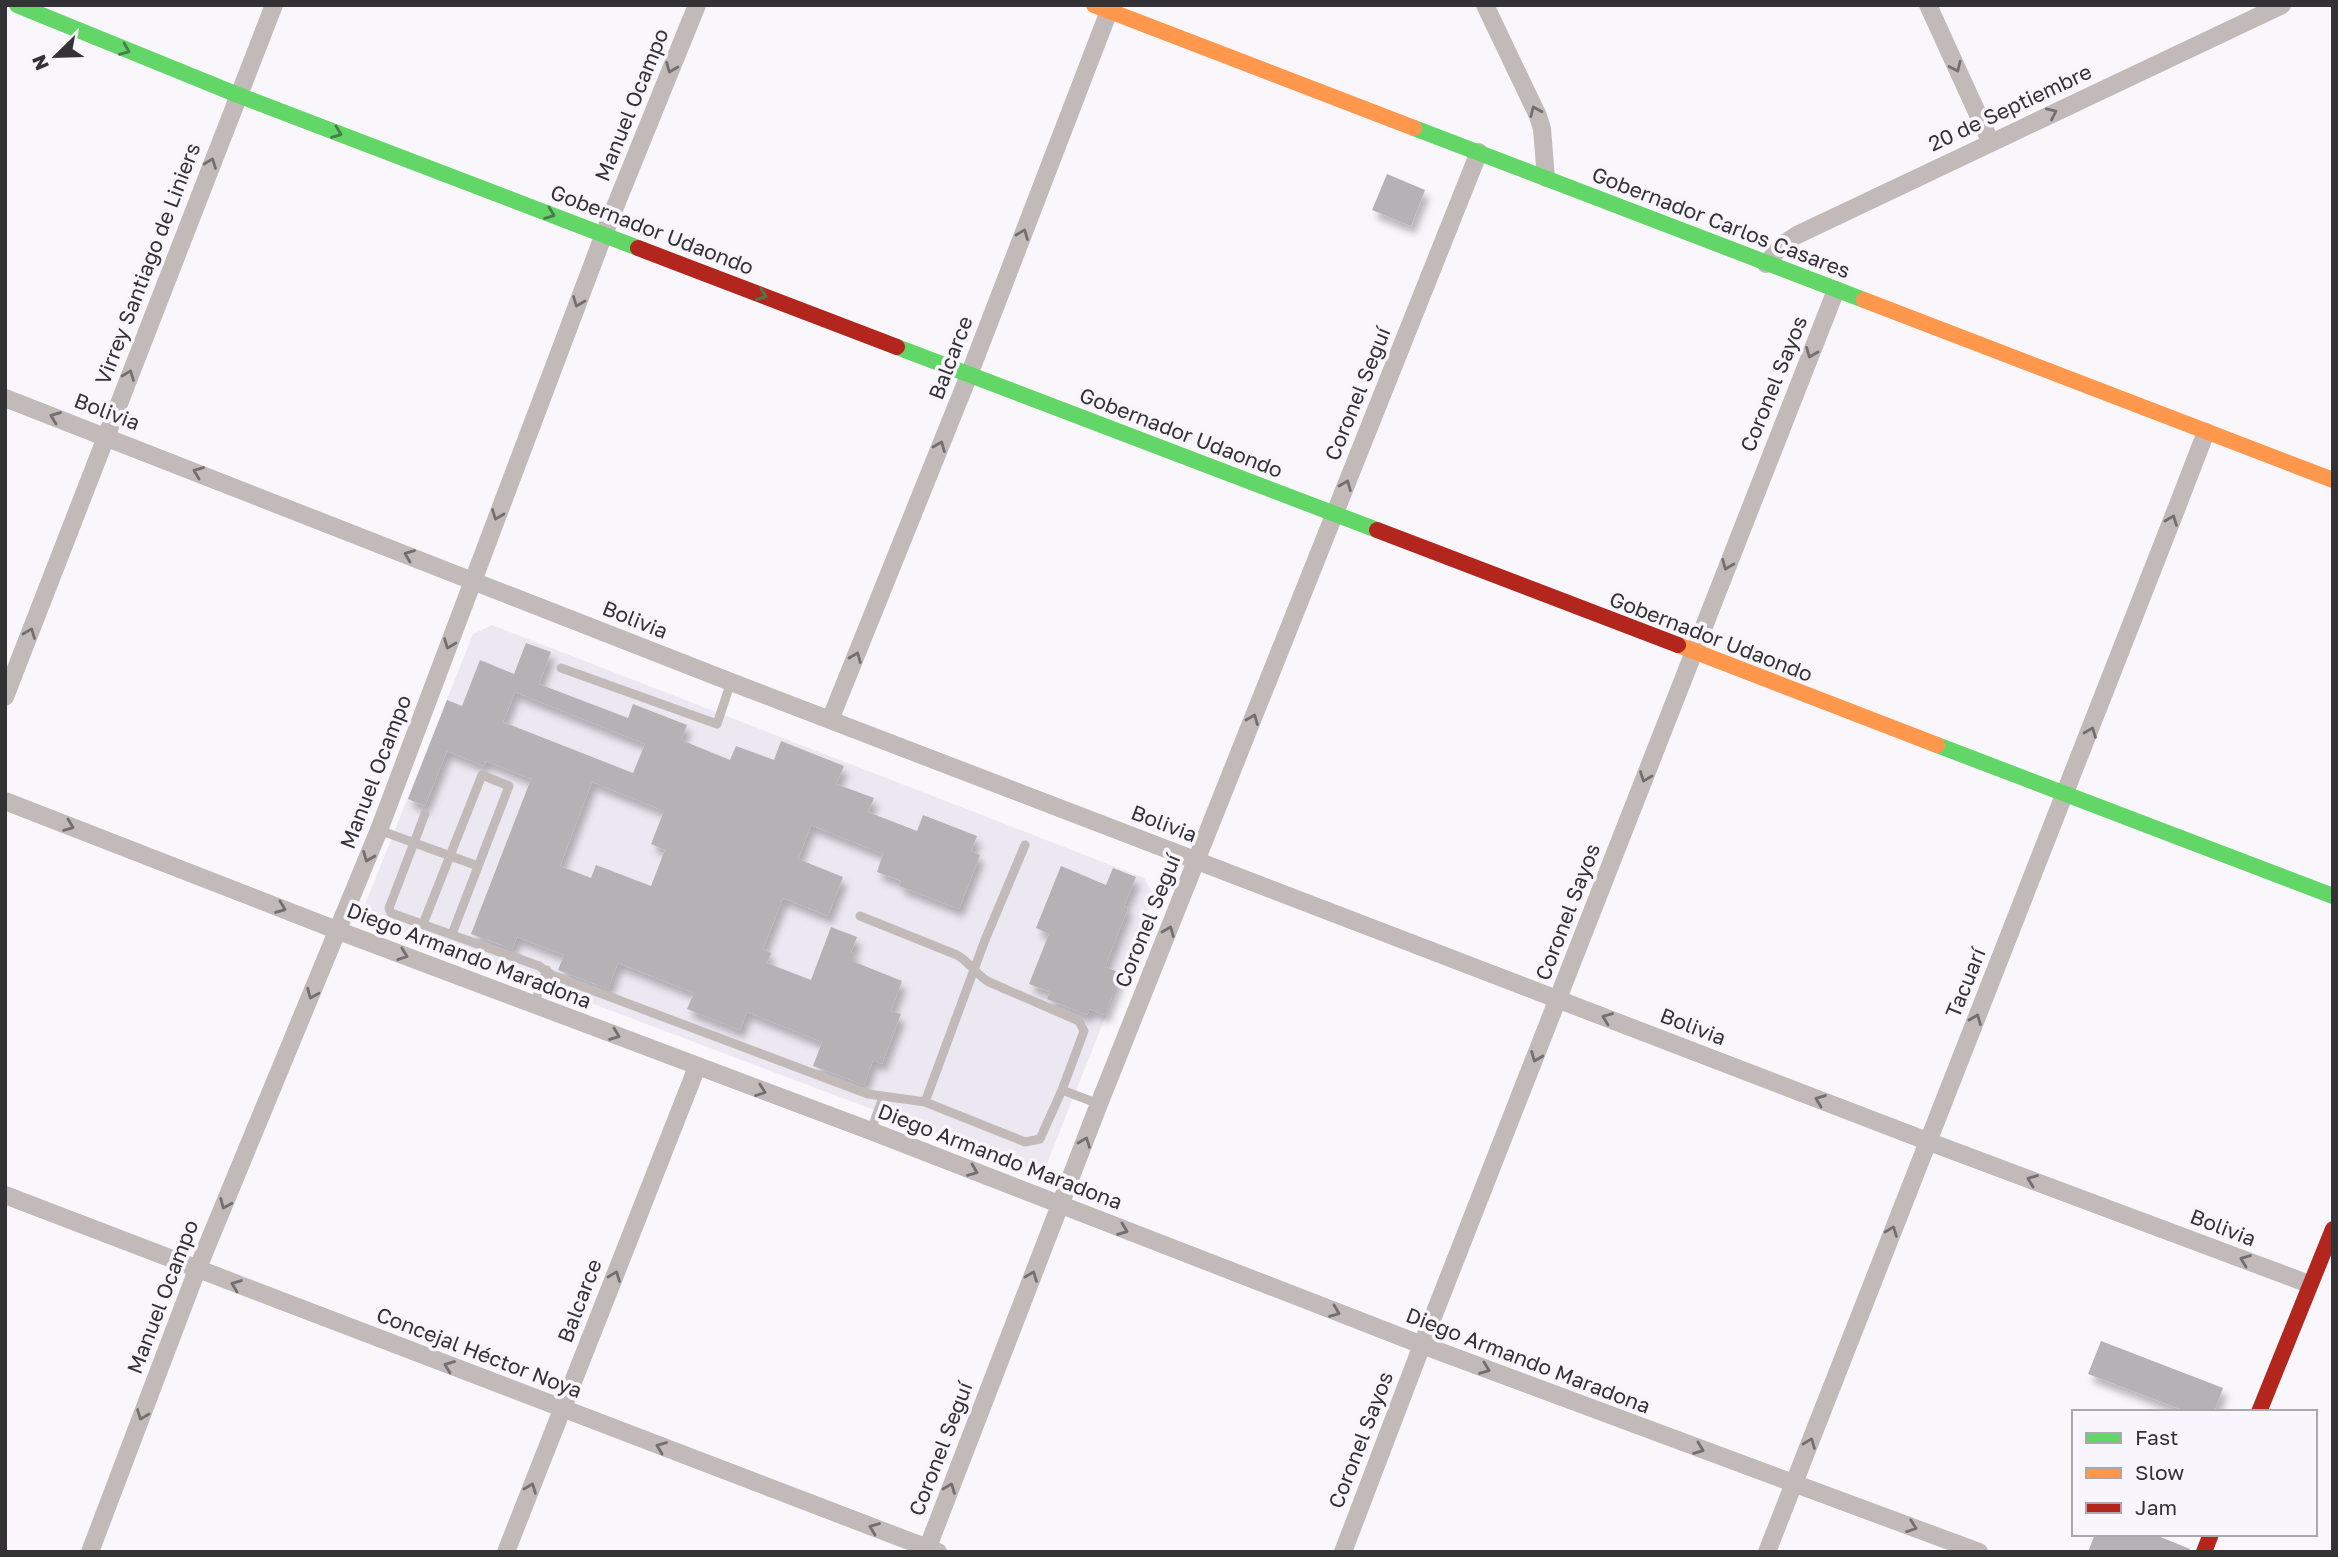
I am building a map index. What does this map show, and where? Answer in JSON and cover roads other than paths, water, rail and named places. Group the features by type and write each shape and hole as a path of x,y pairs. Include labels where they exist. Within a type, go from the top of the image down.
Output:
{"street":[{"name":"Gobernador Udaondo","path":"17,5 238,95 2333,896"},
{"name":"Virrey Santiago de Liniers","path":"5,697 274,5"},
{"name":"Manuel Ocampo","path":"90,1552 197,1270 379,830 604,234 697,5"},
{"path":"1485,5 1538,116 1542,130 1546,178"},
{"path":"1928,5 1991,143"},
{"name":"20 de Septiembre","path":"1766,264 1782,246 1797,235 2282,5"},
{"name":"Gobernador Carlos Casares","path":"1102,8 2333,480"},
{"name":"Balcarce","path":"830,720 969,375 1102,8"},
{"name":"Coronel Seguí","path":"930,1550 1059,1205 1479,152"},
{"name":"Coronel Sayos","path":"1343,1552 1836,290"},
{"name":"Bolivia","path":"5,398 731,682 1927,1141 2309,1284"},
{"name":"Tacuarí","path":"1767,1552 1927,1141 2066,796 2206,432"},
{"name":"Diego Armando Maradona","path":"5,801 339,931 871,1131 1422,1345 1979,1552"},
{"name":"Balcarce","path":"506,1552 697,1067"},
{"name":"Concejal Héctor Noya","path":"5,1195 930,1550"},
{"path":"2260,1410 2333,1229"}],"lane":[{"path":"561,668 717,724 731,682"},
{"path":"423,924 482,775 509,786 452,934"},
{"path":"425,814 389,911 868,1094 925,1102 1025,1142 1032,1142 1044,1134 1084,1031 1079,1021 989,982 957,955 860,916"},
{"path":"379,830 478,866"},
{"path":"925,1102 974,969 1025,845"},
{"path":"534,1004 547,970"},
{"path":"1062,1090 1099,1104"},
{"path":"871,1131 883,1097"}]}
